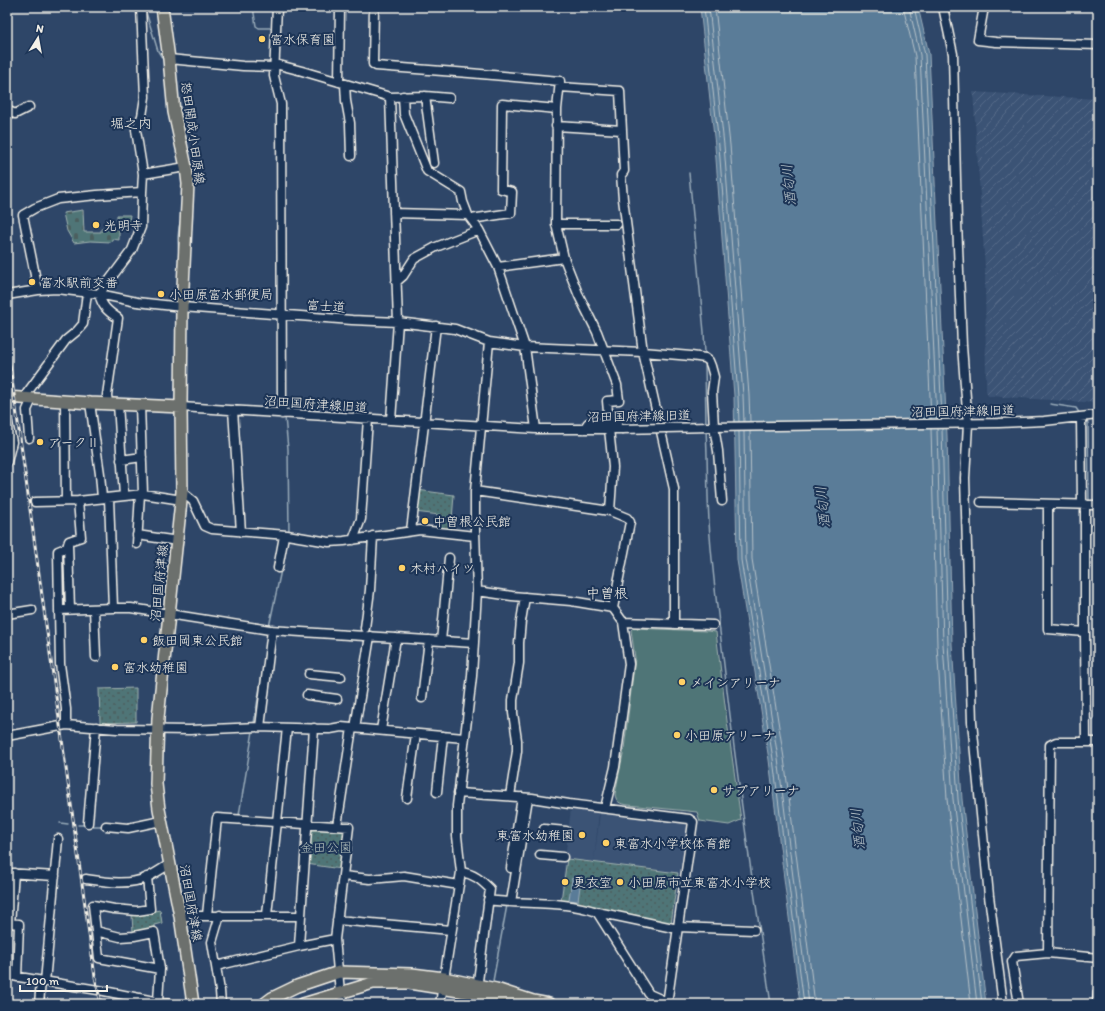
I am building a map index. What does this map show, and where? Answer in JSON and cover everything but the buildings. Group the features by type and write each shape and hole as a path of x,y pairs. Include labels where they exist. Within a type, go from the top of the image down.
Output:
{"main road":[{"name":"怒田開成小田原線","path":"162,7 174,112 183,167 188,184 179,306 181,408"},
{"path":"8,399 181,408"},
{"name":"沼田国府津線","path":"181,408 182,496 157,729 156,784 180,916 193,1004"},
{"path":"264,1004 272,998 297,986 339,972 412,974 476,994 549,1004"},
{"path":"304,1004 373,983 443,983"},
{"path":"476,994 497,986 533,1001"}],"street":[{"path":"124,496 121,460 113,404 107,395 118,318 107,311 101,304 99,294 132,250 140,227 143,174 136,130 142,116 146,97 141,7"},
{"path":"277,7 274,76 281,104 285,414"},
{"path":"340,7 342,83 350,123 351,156"},
{"path":"374,7 373,64 376,66 560,81 556,109 556,224 564,258 579,296 597,332 617,385 619,400 607,401 612,467 610,511"},
{"path":"943,7 952,54 961,331 968,424 965,478 972,722 989,896 1003,1004"},
{"path":"984,7 978,40 996,42 1098,45"},
{"path":"169,59 243,66 275,66 390,97 425,96 449,98"},
{"path":"560,87 620,91 624,171 621,175 623,199 643,352 674,490 674,624"},
{"path":"403,96 404,114 427,171 461,192 463,202 470,217 479,230 498,267 525,347 536,429"},
{"path":"425,96 434,163"},
{"path":"390,97 398,322 391,420"},
{"path":"394,213 470,217 511,213 512,192 501,189 502,104 556,109"},
{"path":"7,112 10,111 15,114 29,107"},
{"path":"556,126 622,130"},
{"path":"143,174 183,167"},
{"path":"38,290 23,215 35,208 58,199 142,192"},
{"path":"556,224 617,224"},
{"path":"396,282 403,276 414,259 436,247 479,230"},
{"path":"498,267 564,258"},
{"name":"富士道","path":"7,295 38,290 57,289 99,294 137,302 436,326 455,329 488,342 525,347 697,356 705,358 709,361 714,377 712,392 712,427"},
{"path":"30,438 27,410 29,399 27,393 66,340 83,324 87,293"},
{"path":"411,531 436,326"},
{"path":"440,1004 461,872 457,836 458,793 472,676 477,591 475,490 488,342"},
{"path":"65,401 66,501"},
{"path":"90,403 105,498 113,608"},
{"path":"137,544 142,494 140,406"},
{"name":"沼田国府津線旧道","path":"181,408 536,429 584,429 609,426 621,428 968,424 1044,420 1098,415"},
{"path":"233,410 241,532"},
{"path":"1080,417 1084,504 1086,742"},
{"path":"7,418 12,442 7,462"},
{"path":"353,540 361,519 368,419"},
{"path":"609,426 659,421"},
{"path":"712,427 718,451 722,501"},
{"path":"121,460 142,458"},
{"path":"475,490 610,511 627,518 630,522 613,608"},
{"path":"35,502 78,501 142,494 182,496 193,501 205,526 212,529 287,536 329,542 353,540 411,531 475,536"},
{"path":"70,610 68,547 69,541 81,537 78,501"},
{"path":"982,502 1098,504"},
{"path":"1048,504 1048,630 1085,632"},
{"path":"137,535 178,541"},
{"path":"278,568 287,536"},
{"path":"365,628 370,590 373,536"},
{"path":"66,725 66,710 60,664 58,551 68,547"},
{"path":"441,641 449,558"},
{"path":"477,591 571,601 613,608 623,622 629,664 614,767 605,808"},
{"path":"510,796 517,751 513,700 520,663 519,643 525,597"},
{"path":"59,610 131,608 270,630 474,643"},
{"path":"94,609 96,657"},
{"path":"7,614 32,610"},
{"path":"623,622 713,625"},
{"path":"256,727 270,630"},
{"path":"337,826 370,636"},
{"path":"381,730 396,638"},
{"path":"422,698 429,640"},
{"path":"309,674 341,677"},
{"path":"307,695 337,699"},
{"path":"7,736 66,725 117,729 190,730 256,727 354,728 464,738"},
{"path":"88,823 96,727"},
{"path":"267,915 287,728"},
{"path":"300,946 314,728"},
{"path":"407,798 416,734"},
{"path":"437,792 443,736"},
{"path":"1048,953 1050,745 1056,742 1098,742 1098,746"},
{"path":"458,793 478,797 510,796 524,799 690,819 693,822 667,1003 649,994 597,912"},
{"path":"510,868 524,799"},
{"path":"507,902 524,799"},
{"path":"207,915 217,818 349,828 335,939 340,992 345,1004"},
{"path":"106,826 128,828 162,821"},
{"path":"544,829 566,831"},
{"path":"39,1004 43,982 58,839"},
{"path":"540,855 563,857"},
{"path":"86,879 112,883 122,882 147,877 170,864"},
{"path":"461,872 468,873 478,878 490,889 476,994"},
{"path":"17,977 20,924 10,923 11,873 55,876"},
{"path":"343,876 370,879 404,876 459,885"},
{"path":"147,877 150,908 137,911 93,905 99,958 160,969"},
{"path":"488,900 558,905 588,909 678,928 754,930"},
{"path":"220,915 212,942 221,1004"},
{"path":"180,916 301,916"},
{"path":"337,920 451,930"},
{"path":"96,931 120,937 154,932 160,969 158,1001"},
{"path":"216,966 335,939"},
{"path":"1019,1004 1012,962 1016,956 1048,953 1098,958"},
{"path":"7,976 169,1004"},
{"path":"1097,1004 1098,992"}],"shaded area":[{"path":"973,92 1098,99 1098,403 988,396 986,391 985,268"},
{"name":"小田原市立東富水小学校","path":"571,808 599,813 594,861 600,813 685,823 687,825 671,926 560,902"}],"green space":[{"path":"83,210 84,232 101,232 101,229 119,229 119,240 112,239 111,242 90,241 74,243 67,231 63,213"},
{"path":"117,215 130,215 129,221 139,221 138,225 117,222"},
{"path":"417,490 454,495 451,532 438,531 440,515 414,512"},
{"name":"小田原アリーナ","path":"633,628 716,632 741,820 729,825 700,821 697,812 625,805 616,799 615,794 624,749 635,658 631,630"},
{"path":"136,688 136,722 100,723 99,689"},
{"name":"金田公園","path":"309,825 347,829 341,869 306,864"},
{"path":"567,859 678,873 671,924 607,910 602,907 561,901"},
{"path":"160,910 162,923 154,925 154,929 133,932 132,915"}],"water":[{"name":"酒匂川","path":"700,7 918,7 929,54 947,436 952,644 962,799 986,1004 800,1004 769,760 737,560 734,396 715,146"},
{"path":"572,878 581,879 578,901 569,900"}],"waterway":[{"path":"253,7 256,26 259,28 273,28"},
{"path":"145,9 158,51 164,61"},
{"path":"689,173 705,354"},
{"path":"179,255 178,232 181,219"},
{"path":"175,403 176,355"},
{"path":"705,362 706,424"},
{"path":"1050,404 1076,408 1080,414"},
{"path":"175,411 176,425"},
{"path":"285,417 288,449 289,533"},
{"path":"1085,420 1088,423 1089,501"},
{"path":"706,430 709,523 716,596 739,786 771,1004"},
{"path":"1089,525 1098,525"},
{"path":"284,556 288,538"},
{"path":"269,627 281,570"},
{"path":"254,723 266,650"},
{"path":"1089,719 1098,719"},
{"path":"239,815 253,731"},
{"path":"60,823 68,824"},
{"path":"78,825 86,825"},
{"path":"90,826 103,826"},
{"path":"493,981 507,905"}],"railway":[{"path":"7,344 95,977 101,1004"}],"place":[{"name":"富水保育園","path":"262,39"},
{"name":"光明寺","path":"96,225"},
{"name":"富水駅前交番","path":"32,282"},
{"name":"小田原富水郵便局","path":"161,294"},
{"name":"アークⅡ","path":"40,442"},
{"name":"中曽根公民館","path":"425,521"},
{"name":"木村ハイツ","path":"402,568"},
{"name":"飯田岡東公民館","path":"144,640"},
{"name":"富水幼稚園","path":"115,667"},
{"name":"メインアリーナ","path":"682,682"},
{"name":"小田原アリーナ","path":"677,735"},
{"name":"サブアリーナ","path":"714,790"},
{"name":"東富水幼稚園","path":"582,835"},
{"name":"東富水小学校体育館","path":"606,843"},
{"name":"更衣室","path":"565,882"},
{"name":"小田原市立東富水小学校","path":"620,882"}],"district":[{"name":"堀之内","path":"131,123"},
{"name":"中曽根","path":"607,593"}]}
